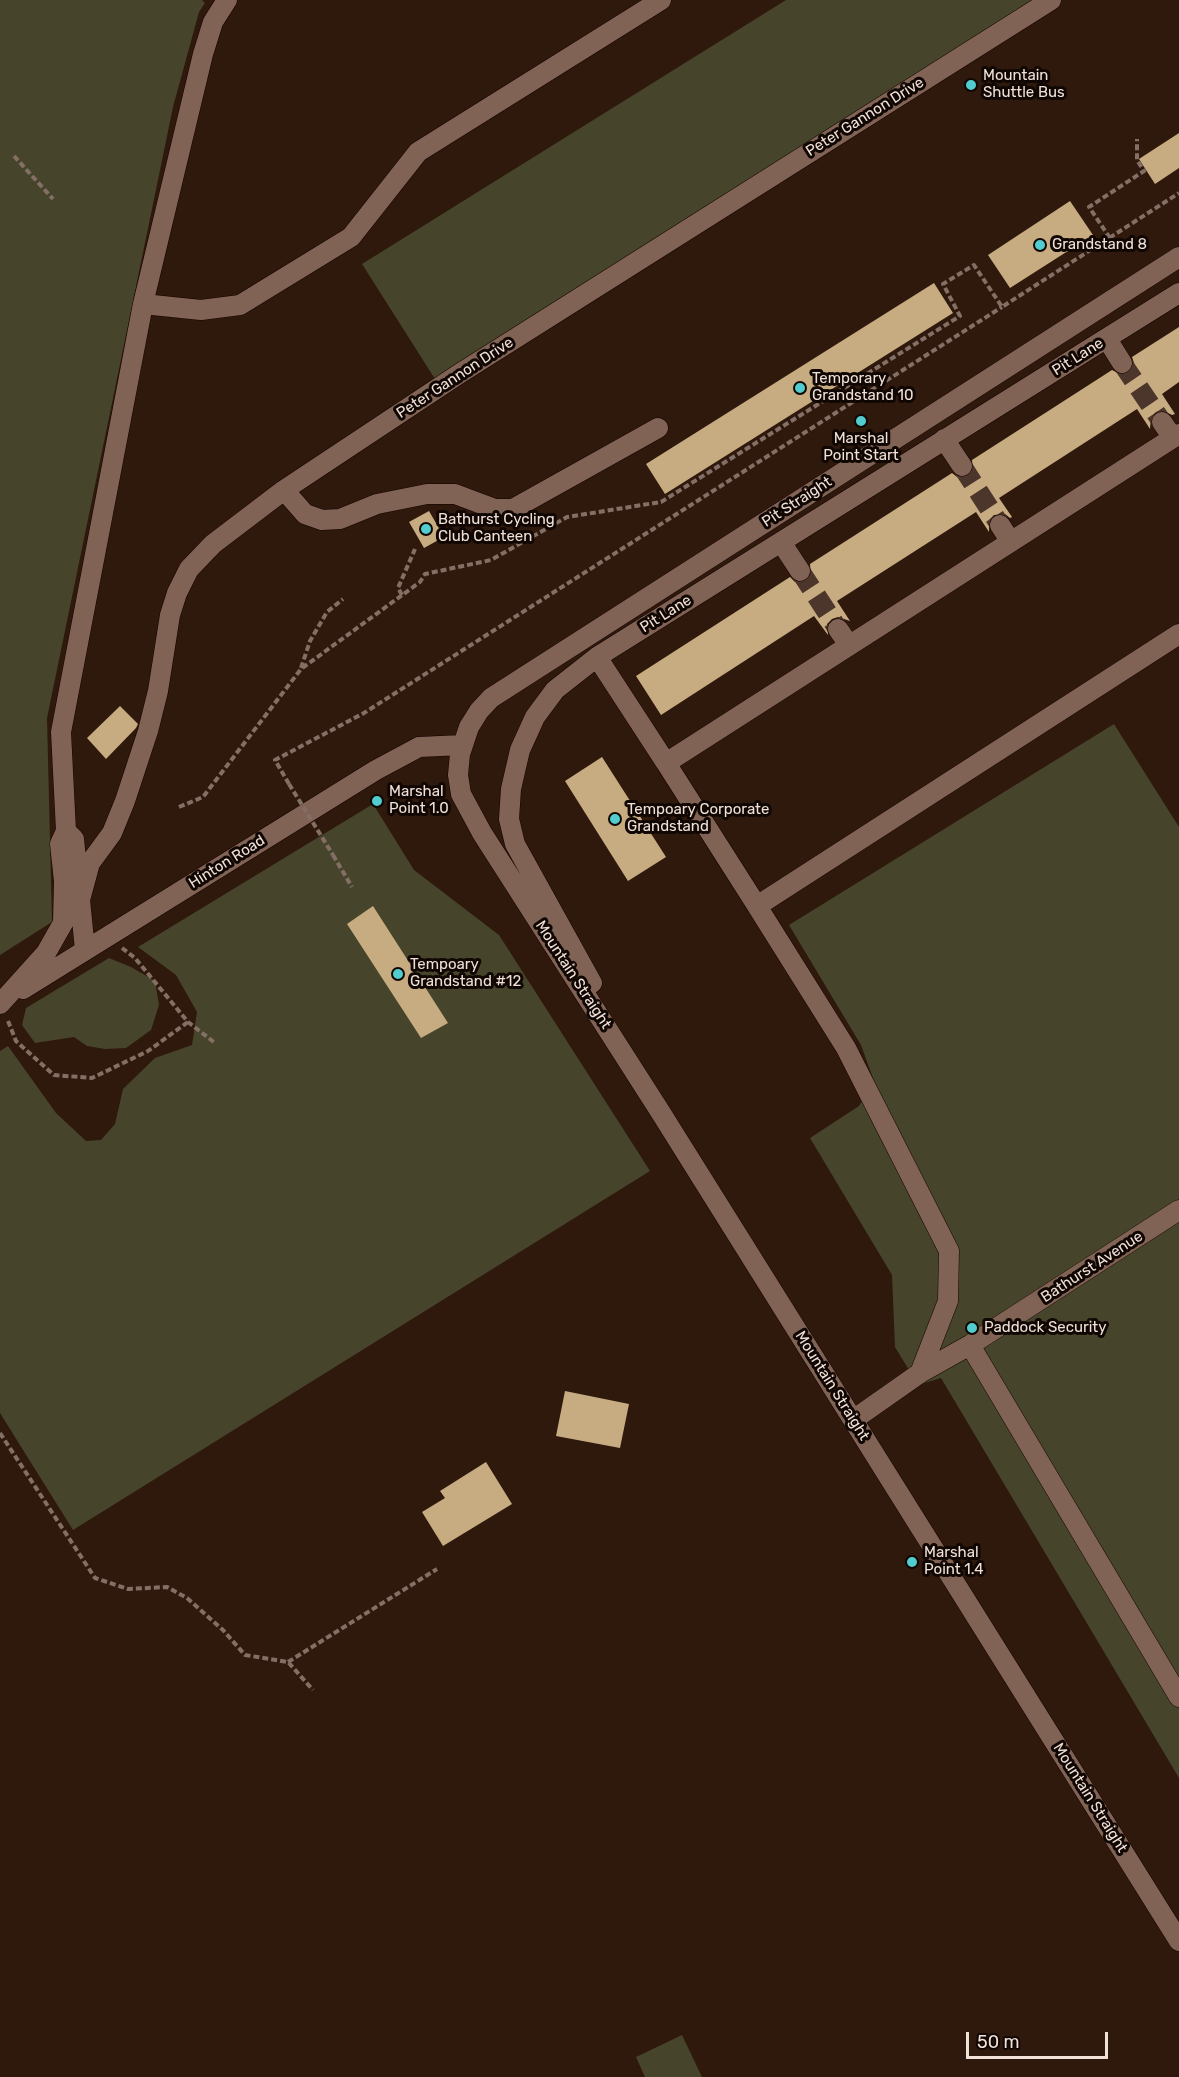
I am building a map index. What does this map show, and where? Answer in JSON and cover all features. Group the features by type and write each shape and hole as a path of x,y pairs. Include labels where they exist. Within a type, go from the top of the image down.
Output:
{"street":[{"path":"0,1004 46,953 58,934 63,920 64,881 60,844 66,831 62,732 143,304 203,54 213,22 227,0"},
{"path":"143,304 201,310 240,305 351,237 418,153 662,0"},
{"name":"Peter Gannon Drive","path":"63,920 80,900 90,863 112,833 125,801 146,740 158,691 170,615 177,593 189,569 213,543 284,490 459,374 1051,0"},
{"name":"Pit Straight","path":"462,745 479,711 506,689 1179,257"},
{"name":"Pit Lane","path":"661,1113 515,844 509,819 515,768 526,734 536,717 555,690 597,657 1179,293"},
{"path":"1107,339 1122,363"},
{"path":"284,490 305,514 322,520 340,519 377,504 427,494 455,494 495,509 513,509 657,428"},
{"path":"666,763 843,637 1011,542 1171,431"},
{"path":"944,439 963,466"},
{"path":"1000,525 1011,542"},
{"path":"781,542 800,571"},
{"path":"757,906 1179,634"},
{"path":"597,657 846,1048 949,1251 948,1301 920,1372"},
{"name":"Mountain Straight","path":"462,745 459,764 460,794 482,833 661,1113 1179,1941"},
{"name":"Hinton Road","path":"0,1004 402,756 419,747 462,745"},
{"path":"66,831 74,838 85,950"},
{"name":"Bathurst Avenue","path":"853,1420 920,1372 970,1345 1179,1210"},
{"path":"970,1345 1179,1697"}],"path":[{"path":"1110,238 1089,207 1144,171 1137,160 1137,139"},
{"path":"14,156 53,199"},
{"path":"352,887 275,760 364,713 1179,193"},
{"path":"179,807 203,797 301,669 420,582 425,574 491,560 567,517 661,502 960,316 943,284 974,265 1002,307"},
{"path":"402,595 398,588 415,549"},
{"path":"301,669 310,641 327,612 343,599"},
{"path":"108,936 135,958 189,1022 215,1043"},
{"path":"0,1004 16,1041 54,1075 92,1078 148,1051 189,1022"},
{"path":"0,1433 95,1578 128,1589 167,1587 187,1598 223,1630 245,1655 288,1662 313,1690"},
{"path":"288,1662 437,1569"}],"shaded area":[{"path":"0,0 202,0 205,3 199,12 173,107 47,718 52,922 0,955"},
{"path":"786,0 1032,0 435,379 362,264"},
{"path":"1114,724 1179,827 1179,1778 941,1378 918,1385 895,1347 892,1275 810,1138 859,1106 874,1081 861,1045 789,925"},
{"path":"373,804 414,870 499,935 650,1171 73,1530 0,1413 0,1051 8,1046 56,1113 86,1141 101,1140 115,1124 123,1089 155,1058 192,1045 197,1012 176,975 138,947"},
{"path":"109,958 155,981 159,1005 151,1030 126,1048 105,1049 87,1046 74,1037 35,1043 22,1025 26,1008"},
{"path":"682,2035 702,2077 645,2077 636,2057"}],"building":[{"path":"1179,133 1179,168 1155,184 1139,159"},
{"name":"Grandstand 8","path":"1070,201 1093,235 1010,288 988,255"},
{"name":"Temporary Grandstand 10","path":"934,283 953,313 665,494 646,464"},
{"path":"1179,327 1179,382 1162,394 1175,414 1172,415 1162,410 1156,412 1151,417 1150,429 1137,409 999,498 1012,517 1005,514 994,515 989,520 989,532 976,512 837,601 850,621 838,617 832,619 827,624 828,635 814,616 661,715 636,676 790,577 795,582 806,581 811,576 810,564 952,473 957,477 968,476 973,471 972,460 1112,370 1122,375 1129,373 1134,363 1132,357"},
{"name":"Bathurst Cycling Club Canteen","path":"429,511 444,537 424,548 409,522"},
{"path":"120,706 138,724 106,759 87,738"},
{"name":"Tempoary Corporate Grandstand","path":"602,757 666,857 628,881 565,781"},
{"name":"Tempoary Grandstand #12","path":"373,906 448,1023 421,1038 347,924"},
{"path":"565,1391 629,1404 620,1448 556,1436"},
{"path":"486,1462 512,1504 443,1546 422,1512 445,1498 440,1491"}],"tunnel":[{"path":"1122,363 1162,422"},
{"path":"962,466 1000,525"},
{"path":"800,571 838,629"}],"place":[{"name":"Mountain Shuttle Bus","path":"971,85"},
{"name":"Grandstand 8","path":"1040,245"},
{"name":"Temporary Grandstand 10","path":"800,388"},
{"name":"Marshal Point Start","path":"861,421"},
{"name":"Bathurst Cycling Club Canteen","path":"426,529"},
{"name":"Marshal Point 1.0","path":"377,801"},
{"name":"Tempoary Corporate Grandstand","path":"615,819"},
{"name":"Tempoary Grandstand #12","path":"398,974"},
{"name":"Paddock Security","path":"972,1328"},
{"name":"Marshal Point 1.4","path":"912,1562"}]}
